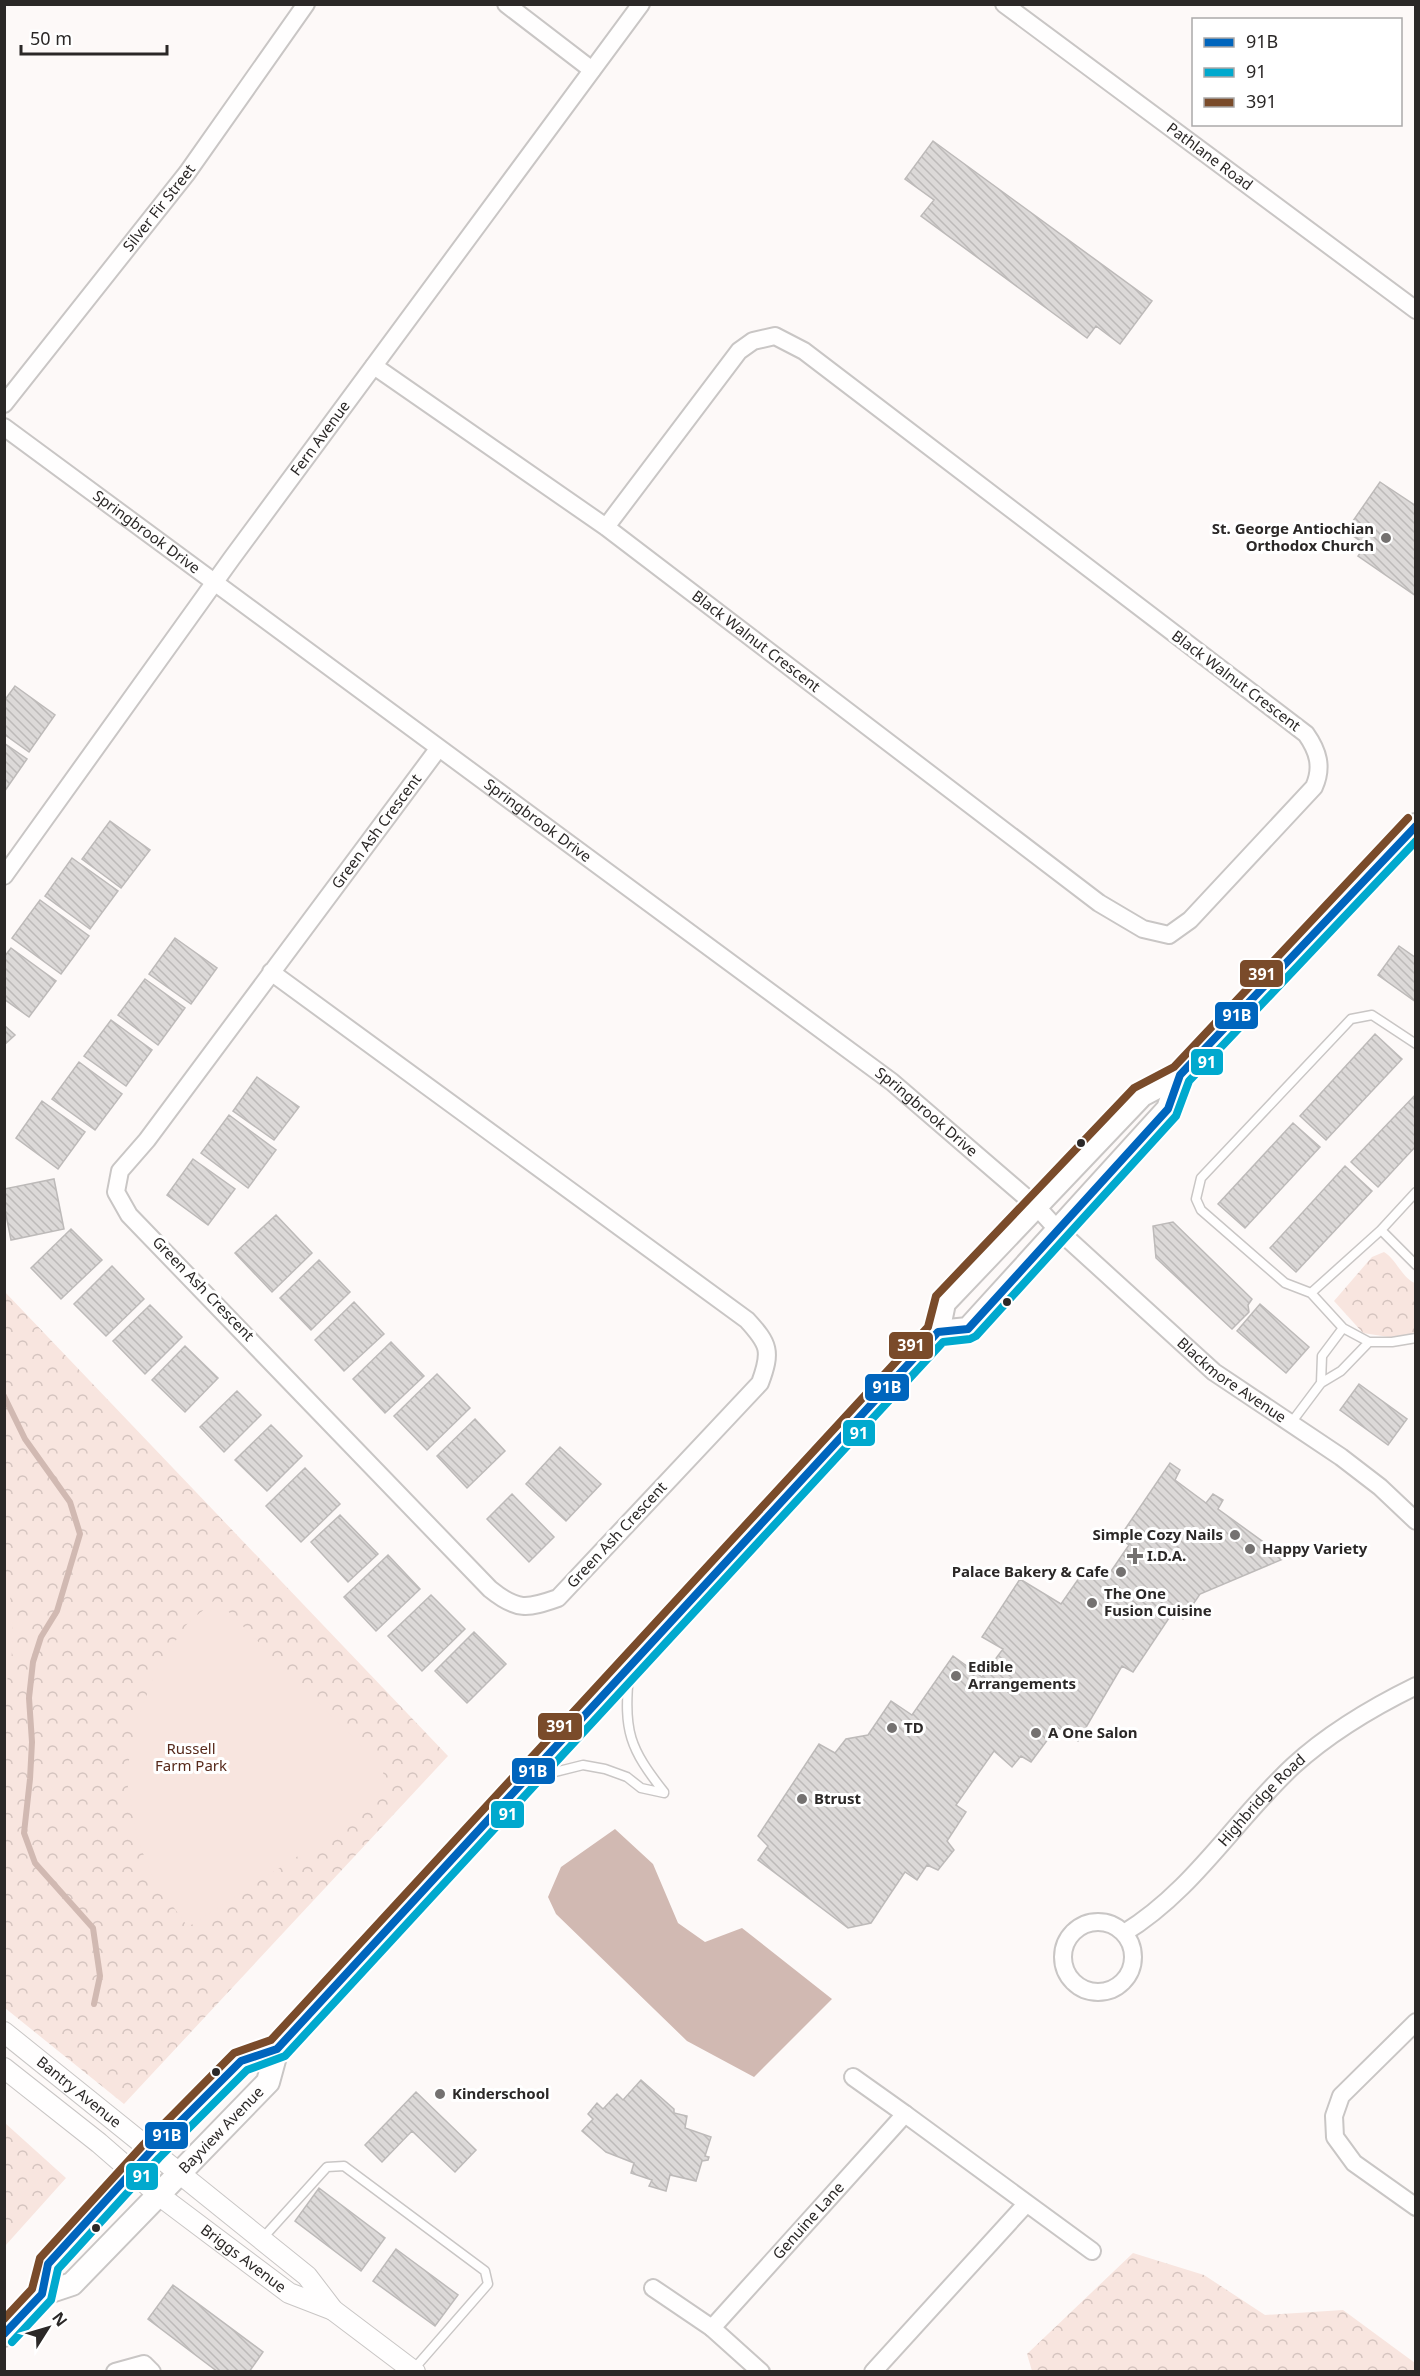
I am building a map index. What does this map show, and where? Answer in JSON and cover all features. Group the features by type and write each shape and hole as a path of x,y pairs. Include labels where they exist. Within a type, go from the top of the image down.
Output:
{"main road":[{"path":"1180,1075 1168,1109 968,1329 938,1332 944,1303 1142,1095 1180,1075 1416,825"},
{"name":"Bayview Avenue","path":"4,2335 42,2294 72,2284 160,2196 268,2082 277,2049 938,1332"},
{"name":"Bayview Avenue","path":"42,2294 48,2264 151,2151 241,2061 277,2049"}],"street":[{"name":"Silver Fir Street","path":"4,404 187,172 306,4"},
{"path":"506,4 592,70"},
{"name":"Fern Avenue","path":"4,876 214,583 641,4"},
{"name":"Pathlane Road","path":"1004,4 1416,310"},
{"name":"Black Walnut Crescent","path":"374,366 606,527 1099,903 1143,929 1169,935 1190,920 1314,787 1320,774 1316,748 1306,734 804,351 775,336 753,341 739,351 606,527"},
{"name":"Springbrook Drive","path":"4,427 892,1082 1036,1206 1057,1229"},
{"name":"Green Ash Crescent","path":"271,972 747,1320 765,1340 768,1363 760,1383 558,1598 529,1608 508,1603 490,1589 129,1215 116,1192 120,1171 147,1140 271,972 438,749"},
{"name":"Blackmore Avenue","path":"1057,1229 1214,1372 1380,1486 1416,1521"},
{"name":"Highbridge Road","path":"1124,1933 1148,1919 1177,1894 1292,1768 1318,1745 1416,1686"},
{"path":"1104,1922 1124,1933 1132,1947 1134,1958 1127,1979 1109,1992 1087,1992 1066,1975 1062,1955 1070,1935 1087,1923 1104,1922"},
{"path":"1416,2022 1341,2096 1334,2116 1335,2137 1354,2163 1416,2207"},
{"name":"Bantry Avenue","path":"4,2032 180,2174"},
{"name":"Bantry Avenue","path":"4,2068 160,2196"},
{"path":"853,2077 1092,2250"},
{"name":"Genuine Lane","path":"712,2328 905,2114"},
{"name":"Briggs Avenue","path":"180,2174 307,2276 333,2310 414,2371"},
{"name":"Briggs Avenue","path":"160,2196 289,2294 333,2310"},
{"path":"873,2372 1026,2204"},
{"path":"653,2288 712,2328 761,2372"},
{"path":"115,2372 144,2364 152,2372"}],"lane":[{"path":"1416,1044 1372,1015 1351,1019 1201,1178 1196,1198 1201,1210 1285,1283 1311,1293 1342,1328 1369,1342 1392,1342 1416,1338"},
{"path":"1311,1293 1382,1230 1416,1192"},
{"path":"1382,1230 1416,1265"},
{"path":"1321,1383 1322,1356 1342,1328"},
{"path":"1291,1424 1321,1383 1341,1371 1369,1342"},
{"path":"525,1779 583,1765 605,1769 627,1777 641,1788 664,1793 640,1762 631,1742 626,1706 630,1666"},
{"path":"261,2240 327,2167 344,2166 484,2271 488,2284 414,2371"}],"green space":[{"path":"1384,1252 1415,1283 1415,1335 1395,1338 1363,1333 1334,1301 1372,1257"},
{"name":"Russell Farm Park","path":"4,1291 448,1756 124,2104 5,2008"},
{"path":"5,1574 11,1602 13,1631 11,1660 5,1688"},
{"path":"216,1599 383,1768 384,1790 306,1862 298,1856 188,1927 153,1879 136,1835 126,1775 137,1720 156,1671 186,1625"},
{"path":"5,2123 66,2178 5,2246"},
{"path":"1133,2253 1204,2275 1265,2315 1343,2310 1415,2363 1415,2371 1032,2371 1027,2354"}],"shaded area":[{"path":"615,1829 653,1864 678,1923 705,1942 742,1928 832,1999 754,2077 687,2041 556,1914 548,1897 561,1867"}],"building":[{"path":"933,141 1152,301 1120,344 1096,326 1087,338 921,216 934,200 905,179"},
{"name":"St. George Antiochian Orthodox Church","path":"1380,482 1416,506 1416,596 1358,556 1366,545 1346,531"},
{"path":"15,686 55,715 29,752 4,734 4,701"},
{"path":"4,743 27,759 4,792"},
{"path":"110,821 150,850 121,888 82,859"},
{"path":"72,858 118,891 90,929 45,896"},
{"path":"40,900 89,936 61,974 12,938"},
{"path":"175,938 217,968 191,1004 149,974"},
{"path":"1399,946 1416,958 1416,1002 1378,975"},
{"path":"11,948 56,981 29,1017 4,999 4,957"},
{"path":"145,979 185,1008 158,1045 118,1015"},
{"path":"111,1020 152,1050 126,1086 84,1056"},
{"path":"4,1025 15,1035 4,1045"},
{"path":"1375,1034 1402,1059 1326,1140 1300,1116"},
{"path":"79,1062 122,1094 95,1130 52,1099"},
{"path":"257,1077 299,1107 274,1140 233,1111"},
{"path":"1416,1094 1416,1146 1378,1187 1351,1162"},
{"path":"42,1101 85,1132 58,1169 16,1138"},
{"path":"229,1115 276,1150 248,1188 201,1153"},
{"path":"1293,1123 1320,1147 1245,1228 1218,1204"},
{"path":"193,1159 235,1189 208,1225 167,1195"},
{"path":"1345,1166 1372,1191 1296,1272 1270,1248"},
{"path":"54,1179 64,1229 11,1240 4,1205 4,1189"},
{"path":"276,1215 312,1253 272,1292 235,1253"},
{"path":"1173,1222 1252,1299 1248,1305 1249,1312 1232,1329 1156,1258 1153,1226"},
{"path":"71,1229 102,1260 61,1299 31,1268"},
{"path":"319,1260 350,1292 311,1330 280,1298"},
{"path":"112,1266 144,1299 106,1336 74,1304"},
{"path":"354,1302 384,1334 344,1371 315,1340"},
{"path":"1260,1304 1309,1347 1286,1373 1237,1331"},
{"path":"150,1305 182,1337 145,1374 113,1341"},
{"path":"391,1342 424,1376 385,1413 353,1379"},
{"path":"185,1346 218,1378 185,1412 152,1380"},
{"path":"437,1374 470,1408 427,1450 394,1416"},
{"path":"1359,1384 1407,1419 1388,1445 1340,1410"},
{"path":"237,1391 261,1415 224,1452 200,1427"},
{"path":"475,1419 505,1451 467,1488 437,1456"},
{"path":"271,1425 302,1456 267,1491 235,1460"},
{"path":"560,1447 601,1484 566,1521 526,1484"},
{"path":"1170,1463 1180,1470 1175,1480 1206,1503 1213,1494 1223,1500 1218,1509 1273,1549 1276,1545 1290,1556 1200,1594 1183,1619 1173,1612 1133,1672 1122,1666 1078,1741 1057,1727 1031,1762 1021,1756 1012,1767 994,1751 956,1805 966,1812 947,1841 954,1850 938,1870 927,1865 917,1880 905,1872 871,1923 848,1928 758,1860 768,1846 758,1836 819,1744 835,1753 846,1739 868,1735 891,1701 912,1715 953,1656 982,1677 1003,1649 982,1637 1020,1579 1061,1604 1086,1568 1105,1580 1129,1545 1119,1538"},
{"path":"305,1468 340,1504 301,1542 266,1506"},
{"path":"512,1494 554,1537 529,1562 487,1519"},
{"path":"340,1515 378,1554 348,1582 311,1542"},
{"path":"388,1555 420,1589 376,1631 344,1597"},
{"path":"431,1595 465,1629 422,1671 388,1636"},
{"path":"474,1632 506,1664 467,1703 435,1671"},
{"path":"641,2080 674,2109 674,2113 687,2116 685,2128 711,2137 705,2156 709,2157 708,2160 702,2161 696,2181 670,2175 666,2191 649,2186 652,2180 631,2173 634,2163 606,2152 582,2131 593,2119 588,2114 597,2103 603,2109 617,2094 623,2100"},
{"path":"416,2092 476,2150 455,2172 412,2131 382,2162 365,2145"},
{"path":"319,2188 385,2238 361,2271 295,2221"},
{"path":"396,2249 458,2295 435,2326 373,2281"},
{"path":"173,2285 263,2352 249,2372 218,2372 148,2319"}],"waterway":[{"path":"4,1396 25,1439 70,1502 80,1534 57,1611 41,1637 33,1662 29,1698 32,1742 24,1833 35,1863 93,1928 100,1976 94,2004"}],"transit line":[{"name":"391","path":"4,2319 32,2289 40,2258 144,2144 234,2053 271,2040 928,1327 936,1296 1134,1088 1174,1067 1408,818"},
{"name":"91B","path":"4,2334 42,2294 48,2264 151,2151 241,2061 277,2049 938,1332 968,1329 1168,1109 1180,1075 1416,826"},
{"name":"91","path":"12,2342 51,2300 58,2269 159,2158 247,2070 285,2056 943,1342 970,1339 976,1336 1176,1116 1189,1081 1416,841"}],"place":[{"name":"St. George Antiochian Orthodox Church","path":"1386,538"},
{"name":"Simple Cozy Nails","path":"1235,1535"},
{"name":"Happy Variety","path":"1250,1549"},
{"name":"I.D.A.","path":"1135,1556"},
{"name":"Palace Bakery & Cafe","path":"1121,1572"},
{"name":"The One Fusion Cuisine","path":"1092,1603"},
{"name":"Edible Arrangements","path":"956,1676"},
{"name":"TD","path":"892,1728"},
{"name":"A One Salon","path":"1036,1733"},
{"name":"Btrust","path":"802,1799"},
{"name":"Kinderschool","path":"440,2094"}]}
